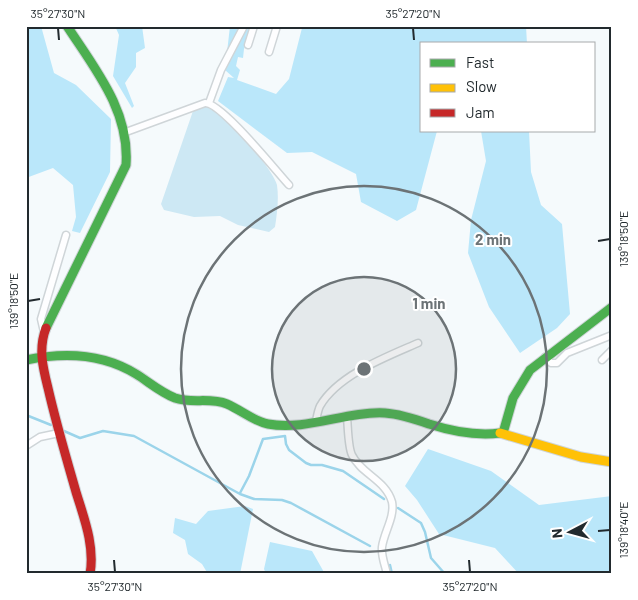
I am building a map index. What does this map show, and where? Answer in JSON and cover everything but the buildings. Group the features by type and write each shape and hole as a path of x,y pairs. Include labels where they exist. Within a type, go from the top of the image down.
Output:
{"street":[{"path":"67,26 120,115 126,132 128,153 126,165 44,332 41,357 59,433 89,536 92,563 90,574"},
{"path":"209,103 225,58 244,26"},
{"path":"248,45 254,26"},
{"path":"269,52 277,26"},
{"path":"126,132 209,103 225,115 256,146 289,186"},
{"path":"44,332 41,319 66,235"},
{"path":"503,432 518,388 530,370 612,307"},
{"path":"545,357 551,363 557,364 567,353 612,335"},
{"path":"316,421 319,408 332,391 345,379 418,343"},
{"path":"602,360 612,350"},
{"path":"26,360 41,357 79,355 107,360 129,370 162,392 175,398 187,401 220,402 252,419 266,424 286,426 369,414 398,414 436,426 491,435 503,432 581,457 612,462"},
{"path":"347,417 351,454 358,464 381,484 389,494 392,505 392,515 382,546 387,574"},
{"path":"26,446 40,437 59,433"}],"shaded area":[{"path":"26,26 41,26 54,73 76,85 111,119 110,172 80,233 72,231 76,217 73,185 53,168 26,178"},
{"path":"115,26 142,26 145,48 136,53 136,67 125,83 134,106 132,108 113,76 119,35"},
{"path":"230,26 252,26 243,58 238,57 236,66 240,70 237,80 276,94 289,79 302,28 305,26 526,26 527,42 420,42 420,132 437,132 416,210 397,221 361,202 356,174 312,152 287,153 218,101 228,77 234,78 225,70"},
{"path":"206,107 223,117 241,135 260,157 274,178 278,190 277,212 275,227 269,232 238,225 220,216 194,217 164,210 161,204 193,111"},
{"path":"481,132 529,132 531,172 541,205 562,224 570,314 557,328 520,353 489,307 468,253 471,220 486,161"},
{"path":"428,449 491,471 539,505 612,496 612,574 519,574 495,548 439,534 417,500 405,486"},
{"path":"245,506 253,509 240,574 208,574 202,564 188,554 185,540 173,533 175,518 196,524 208,511"},
{"path":"270,542 312,551 325,574 266,574 264,569"}],"waterway":[{"path":"26,415 51,425"},
{"path":"64,431 80,438 103,431 134,436 240,494 254,499 282,500 291,503 370,546"},
{"path":"240,493 249,476 263,439 285,436 289,450 306,463 343,471 384,499"},
{"path":"398,508 421,523 431,558 445,574"},
{"path":"390,565 392,574"}],"traffic: fast":[{"path":"46,328 126,165 126,145 116,109 99,75 67,26"},
{"path":"503,433 513,398 530,370 612,307"},
{"path":"26,360 69,355 96,358 123,367 175,398 221,402 268,424 297,425 370,413 385,413 396,414 455,431 482,434 500,433"}],"traffic: slow":[{"path":"500,433 581,457 612,462"}],"traffic: jam":[{"path":"46,328 42,343 43,366 88,532 91,553 90,574"}]}
